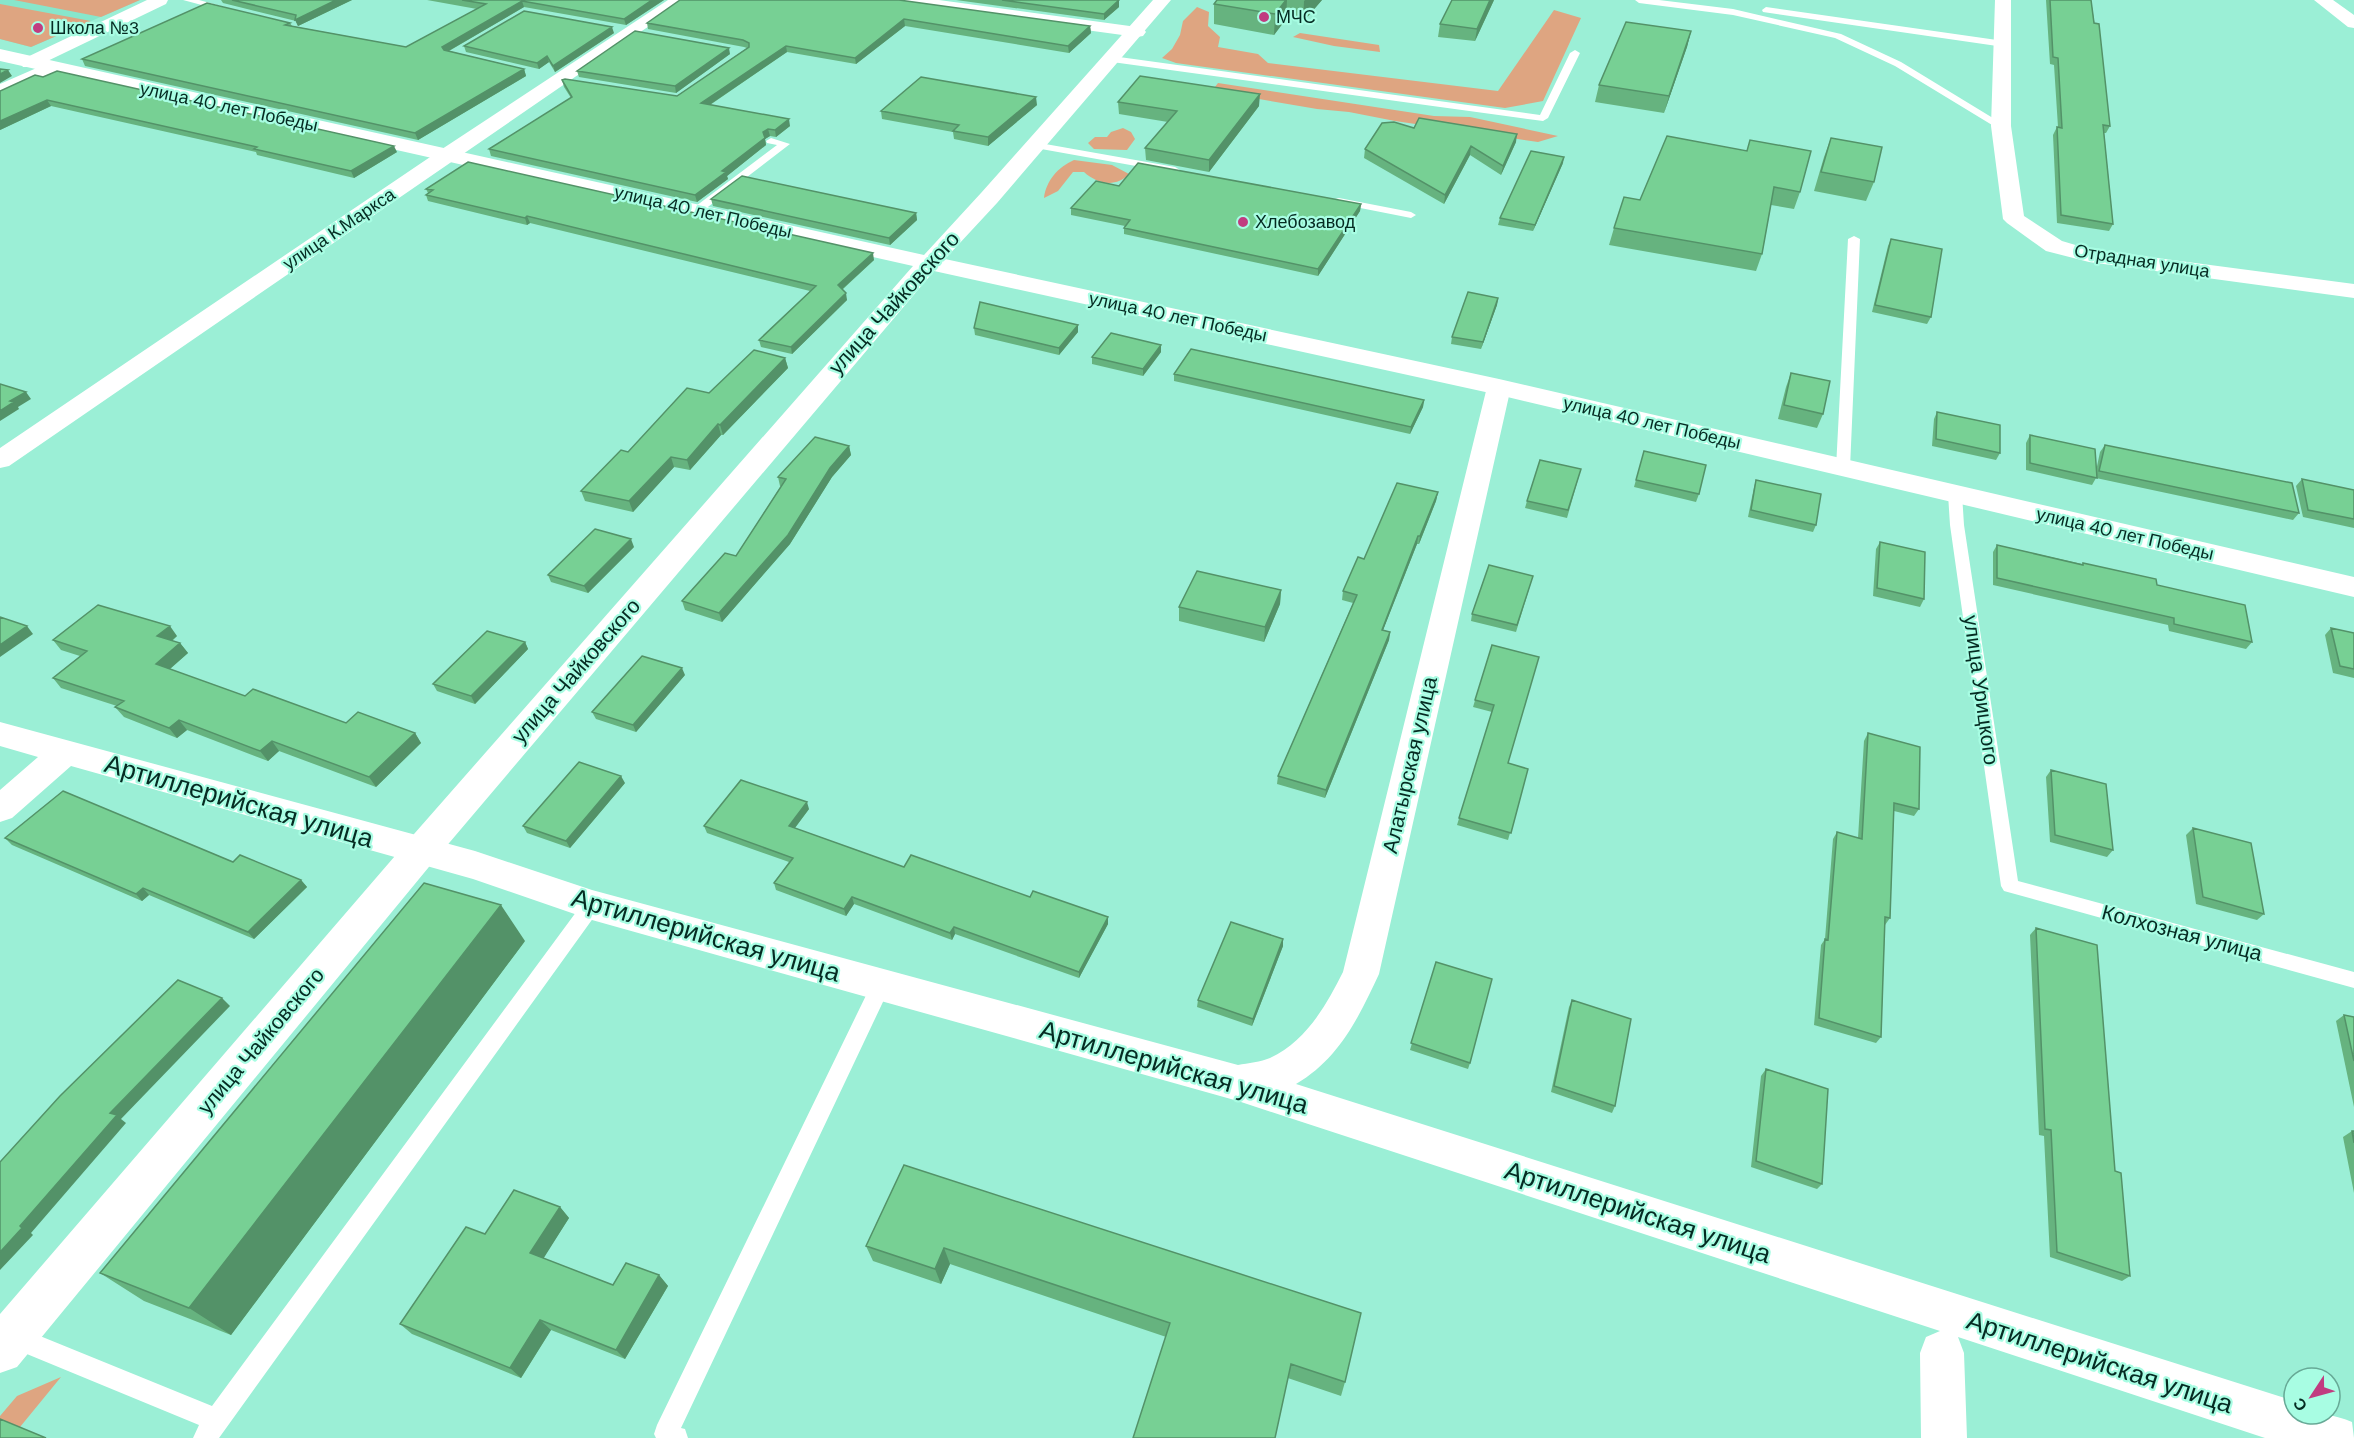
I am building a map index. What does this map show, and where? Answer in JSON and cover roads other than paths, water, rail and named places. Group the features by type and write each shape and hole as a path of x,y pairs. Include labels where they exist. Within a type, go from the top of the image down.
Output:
{"street":[{"path":"0,91 39,65 160,0"},
{"name":"улица К.Маркса","path":"0,460 446,155 679,0"},
{"path":"903,0 1137,32"},
{"name":"улица Чайковского","path":"6,1344 420,852 928,262 989,198 1137,32 1162,0"},
{"name":"Отрадная улица","path":"2003,0 2001,126 2014,219 2054,246 2089,255 2354,291"},
{"path":"2322,0 2354,23"},
{"name":"улица 40 лет Победы","path":"0,55 696,211 1499,387 2354,587"},
{"name":"Алатырская улица","path":"1238,1083 1278,1073 1312,1051 1338,1021 1361,974 1499,387"},
{"name":"Артиллерийская улица","path":"0,734 475,866 592,905 1238,1083 2336,1438"},
{"path":"0,809 65,752"},
{"path":"1942,1353 1944,1438"}],"lane":[{"path":"187,0 230,10"},
{"path":"1639,0 1733,12 1838,36 1898,64 2001,126"},
{"path":"1699,0 2004,44"},
{"path":"1112,59 1543,118 1575,53"},
{"path":"696,211 785,144 771,141"},
{"path":"1034,145 1183,171"},
{"path":"1331,200 1411,215"},
{"path":"1843,468 1854,239"},
{"name":"улица Урицкого","path":"1955,494 1958,537 2010,886"},
{"name":"Колхозная улица","path":"2010,886 2354,980"},
{"path":"6,1344 211,1429 592,905"},
{"path":"676,1438 666,1434 881,985"}],"place":[{"name":"МЧС","path":"1264,17"},
{"name":"Школа №3","path":"38,28"},
{"name":"Хлебозавод","path":"1243,222"}]}
